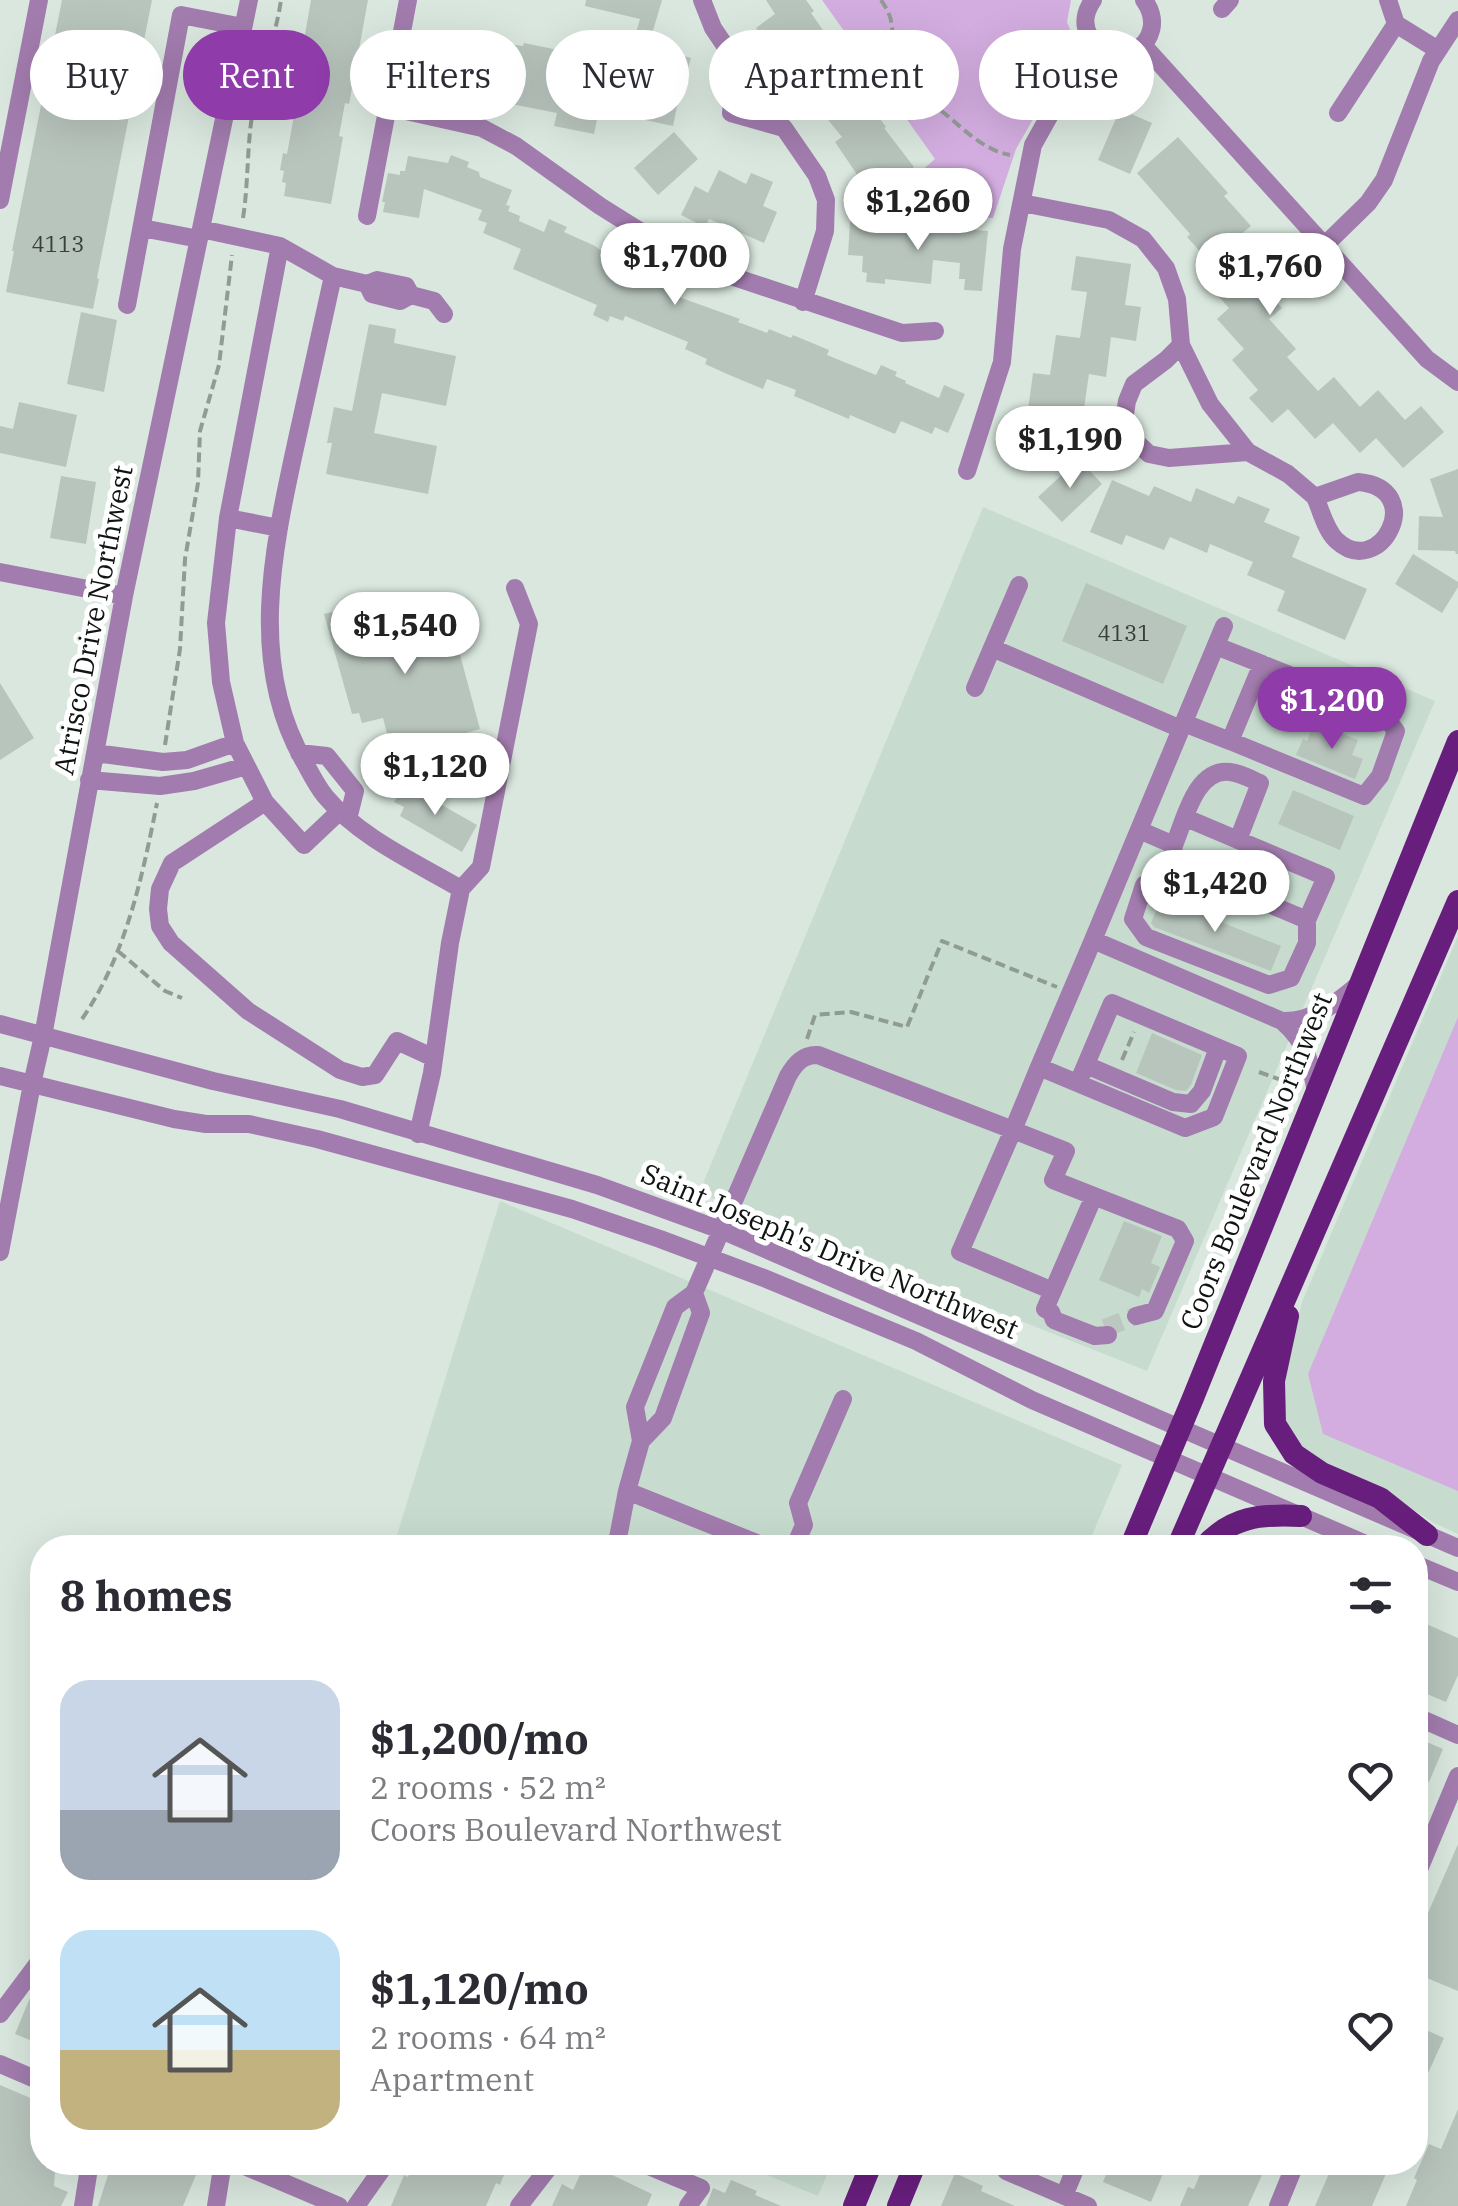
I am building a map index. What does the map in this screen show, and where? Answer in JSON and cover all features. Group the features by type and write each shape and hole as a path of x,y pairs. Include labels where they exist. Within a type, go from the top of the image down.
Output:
{"main road":[{"name":"Coors Boulevard Northwest","path":"1135,1535 1458,741"},
{"path":"1183,1535 1458,901"},
{"path":"1299,1267 1274,1381 1274,1424 1294,1454 1322,1472 1380,1498 1427,1535"},
{"path":"1214,1535 1233,1523 1268,1514 1301,1516"},
{"path":"854,2206 867,2175"},
{"path":"898,2206 911,2175"}],"street":[{"path":"0,200 39,0"},
{"name":"Atrisco Drive Northwest","path":"0,1252 124,596 248,0"},
{"path":"402,30 408,0"},
{"path":"702,0 713,28 736,62 731,113 784,128 822,188 826,200 825,231 803,302"},
{"path":"1086,30 1085,16 1093,0"},
{"path":"1388,0 1396,24 1438,50"},
{"path":"1146,1 1151,12 1151,30"},
{"path":"127,305 181,15 243,27"},
{"path":"1325,245 1368,203 1384,180 1431,61 1458,20"},
{"path":"1338,113 1396,24"},
{"path":"1154,57 1426,359 1458,382"},
{"path":"367,216 385,120"},
{"path":"446,120 482,128 516,146 651,238 725,274 902,333 934,331"},
{"path":"968,471 1002,362 1012,249 1033,145 1047,120"},
{"path":"1022,203 1110,220 1143,239 1166,268 1177,299 1182,345 1210,404 1248,452 1288,474 1315,496 1330,532 1347,548 1359,550 1381,543 1394,524 1386,494 1378,487 1358,482 1315,496"},
{"path":"142,228 280,246 334,276 367,284 372,294 400,301 411,295 434,301 444,314"},
{"path":"280,246 228,518 216,623 221,682 235,743 264,802 304,845 344,815 355,791 327,756 299,753"},
{"path":"334,276 278,528 269,616 273,675 288,734 323,794 358,829 462,890"},
{"path":"1182,345 1134,384 1124,420 1133,439 1149,454 1168,458 1248,452"},
{"path":"228,518 278,528"},
{"path":"0,572 124,596"},
{"path":"975,688 1019,585"},
{"path":"418,1134 434,1058 450,942 462,890 481,867 528,624 515,588"},
{"path":"1053,1290 960,1252 1224,626"},
{"path":"992,648 1364,796 1380,776 1396,731 1382,712 1216,646"},
{"path":"1230,741 1262,664"},
{"path":"95,753 163,762 187,760 235,743"},
{"path":"89,780 160,786 246,766"},
{"path":"1238,840 1260,783 1234,772 1216,774 1200,785 1174,845 1172,855 1176,864 1307,920"},
{"path":"264,802 172,863 160,889 158,909 160,926 170,943 248,1011 340,1070 362,1078 375,1075 397,1041 434,1058"},
{"path":"1176,864 1144,885 1133,920 1146,937 1269,985 1291,978 1307,943 1307,920 1326,877 1186,818"},
{"path":"1139,830 1174,845"},
{"path":"1093,940 1282,1021 1301,1040 1316,1092"},
{"path":"1282,1021 1307,1019 1360,983"},
{"path":"1039,1067 1186,1128 1214,1117 1238,1056 1112,1003 1078,1083"},
{"name":"Saint Joseph's Drive Northwest","path":"0,1024 213,1081 340,1109 597,1185 721,1230 1427,1535"},
{"path":"1086,1065 1173,1102 1191,1104 1202,1091 1218,1048"},
{"path":"619,1535 641,1441 635,1407 675,1306 694,1293 788,1076 806,1056 818,1055 1066,1151 1053,1180 1178,1229 1186,1241 1155,1311 1137,1320"},
{"name":"Saint Joseph's Drive Northwest","path":"0,1076 174,1119 249,1124 317,1139 572,1208 710,1257 916,1342 1032,1400 1345,1535"},
{"path":"1094,1196 1053,1290 1048,1311 1106,1332"},
{"path":"641,1441 663,1418 701,1313 694,1293"},
{"path":"800,1535 804,1525 798,1503 843,1399"},
{"path":"627,1491 737,1535"},
{"name":"Saint Joseph's Drive Northwest","path":"1428,1535 1458,1548"},
{"path":"1428,1569 1458,1582"},
{"path":"1428,1722 1458,1735"},
{"path":"1428,1848 1458,1776"},
{"path":"0,2014 30,1974"},
{"path":"0,2064 30,2077"},
{"path":"83,2206 88,2175"},
{"path":"216,2206 221,2175"},
{"path":"266,2175 339,2206"},
{"path":"356,2206 378,2175"},
{"path":"520,2206 543,2175"},
{"path":"670,2175 701,2188 688,2206"},
{"path":"1015,2175 1088,2206"},
{"path":"1064,2196 1073,2175"},
{"path":"1278,2206 1291,2175"}],"path":[{"path":"243,218 251,124 281,0"},
{"path":"881,0 891,21 892,53 899,77 964,132 1001,154 1010,155"},
{"path":"164,750 180,649 185,559 198,484 200,431 220,365 232,255"},
{"path":"82,1018 118,951 158,800"},
{"path":"799,1062 815,1014 851,1012 907,1026 942,941 1071,992"},
{"path":"118,951 165,990 182,998"},
{"path":"1260,1072 1284,1081"}],"shaded area":[{"path":"822,0 1071,0 1067,22 1070,30 979,30 979,120 1032,120 1016,149 993,218 880,207 935,159 907,120 959,120 959,30 843,30"},
{"path":"983,507 1435,701 1147,1371 699,1193"},
{"path":"1458,936 1458,1534 1385,1491 1316,1461 1296,1447 1282,1418 1284,1373 1302,1302"},
{"path":"1458,1017 1458,1491 1323,1434 1308,1374"},
{"path":"500,1201 1122,1465 1092,1535 397,1535"},
{"path":"767,2175 827,2175 818,2196"}],"building":[{"path":"62,0 152,0 146,30 56,30"},
{"path":"311,0 368,0 363,30 350,30 350,99 349,104 345,103 339,136 343,137 331,204 284,196 286,183 282,182 284,171 280,170 293,120 330,120 330,30 306,30"},
{"path":"586,0 662,0 653,30 637,30 640,19 585,6"},
{"path":"766,0 806,0 823,30 757,30 775,14"},
{"path":"526,43 546,48 546,111 526,107"},
{"path":"38,120 128,120 93,309 6,292"},
{"path":"555,120 597,120 594,134 554,126"},
{"path":"645,120 674,120 673,126"},
{"path":"828,120 881,120 914,167 873,198 835,142 842,137"},
{"path":"1115,120 1152,123 1130,174 1098,160"},
{"path":"674,132 698,159 658,195 634,168"},
{"path":"1178,137 1228,193 1224,196 1251,226 1239,236 1266,266 1254,277 1282,308 1269,319 1296,349 1287,357 1318,391 1334,377 1360,407 1378,390 1405,420 1421,406 1444,432 1403,468 1376,438 1360,453 1333,423 1315,439 1288,409 1272,423 1249,398 1258,390 1232,360 1244,349 1217,319 1229,308 1202,278 1214,267 1137,173"},
{"path":"451,155 469,162 467,167 479,172 480,177 512,190 506,205 510,206 508,211 520,216 519,221 544,232 549,219 567,227 564,232 595,246 608,260 677,291 676,296 767,333 769,329 791,338 793,335 829,350 827,355 876,375 881,365 897,372 895,376 905,383 939,398 944,385 965,394 948,433 935,427 932,434 901,421 895,434 850,415 849,419 794,396 796,390 767,379 763,389 705,364 707,359 685,349 688,342 625,316 623,321 610,316 608,322 593,315 597,305 513,269 521,249 483,233 487,223 478,220 482,210 424,189 419,218 383,212 388,173 400,175 400,171 405,171 408,156 448,163"},
{"path":"719,170 746,184 751,173 773,182 763,206 777,212 764,243 709,219 705,227 681,215 695,186 708,193"},
{"path":"850,222 988,231 982,291 964,290 965,279 959,279 960,263 933,260 931,284 885,279 885,284 866,282 863,256 848,255"},
{"path":"1076,256 1131,264 1125,305 1141,307 1136,341 1111,337 1106,377 1089,374 1083,415 1073,413 1078,452 1023,460 1018,426 1026,425 1033,373 1050,375 1056,335 1080,338 1087,292 1071,290"},
{"path":"81,312 117,320 104,392 67,384"},
{"path":"369,324 396,329 394,343 456,356 446,406 382,393 374,433 437,446 428,494 326,474 334,407 352,411"},
{"path":"19,402 77,415 66,467 0,453 0,426 13,429"},
{"path":"1079,459 1102,484 1062,522 1038,497"},
{"path":"1458,469 1458,554 1418,550 1419,516 1443,517 1430,479"},
{"path":"61,476 96,482 86,544 50,538"},
{"path":"1112,480 1149,496 1154,486 1191,502 1196,488 1234,504 1238,496 1270,509 1264,522 1300,537 1292,557 1367,589 1345,640 1277,611 1285,591 1247,575 1253,562 1210,544 1207,553 1170,537 1164,550 1126,535 1122,545 1090,532"},
{"path":"1413,554 1458,582 1442,613 1395,584"},
{"path":"1086,583 1187,626 1163,684 1062,641"},
{"path":"445,599 480,729 429,743 436,767 398,777 383,718 362,723 359,713 352,714 324,614 360,605 362,613 399,604 401,611"},
{"path":"0,683 34,738 0,760"},
{"path":"1312,728 1336,738 1338,732 1358,740 1352,755 1363,759 1355,779 1296,755"},
{"path":"405,784 477,825 462,852 400,816 404,807 394,802"},
{"path":"1293,790 1354,816 1340,850 1278,824"},
{"path":"1161,898 1281,946 1271,971 1154,927 1151,923"},
{"path":"1152,1033 1202,1055 1186,1091 1136,1073"},
{"path":"1124,1221 1162,1236 1151,1263 1160,1267 1149,1293 1142,1289 1139,1297 1099,1280"},
{"path":"1428,1625 1458,1638 1458,1675 1446,1702 1428,1694"},
{"path":"1428,1743 1443,1749 1428,1781"},
{"path":"1458,1844 1458,1991 1428,1978 1428,1913"},
{"path":"30,1998 30,2040 15,2034"},
{"path":"1428,2031 1444,2038 1428,2073"},
{"path":"0,2085 30,2098 30,2175 55,2175 54,2186 68,2192 61,2206 0,2206"},
{"path":"1458,2109 1458,2206 1406,2206 1417,2180 1415,2175 1428,2175 1429,2144 1441,2149"},
{"path":"108,2175 196,2175 183,2206 98,2206"},
{"path":"404,2175 504,2175 486,2206 391,2206"},
{"path":"580,2175 612,2175 652,2194 647,2206 552,2206 562,2184 573,2190"},
{"path":"954,2175 959,2175 983,2186 981,2191 1015,2206 941,2206"},
{"path":"1106,2175 1162,2175 1151,2202 1103,2182"},
{"path":"1200,2175 1262,2175 1248,2206 1180,2206 1188,2187 1194,2189"},
{"path":"1328,2175 1385,2175 1372,2206 1315,2206"},
{"path":"731,2180 781,2206 706,2206 713,2188 725,2193"}],"tunnel":[{"path":"1105,1328 1136,1316"}]}
